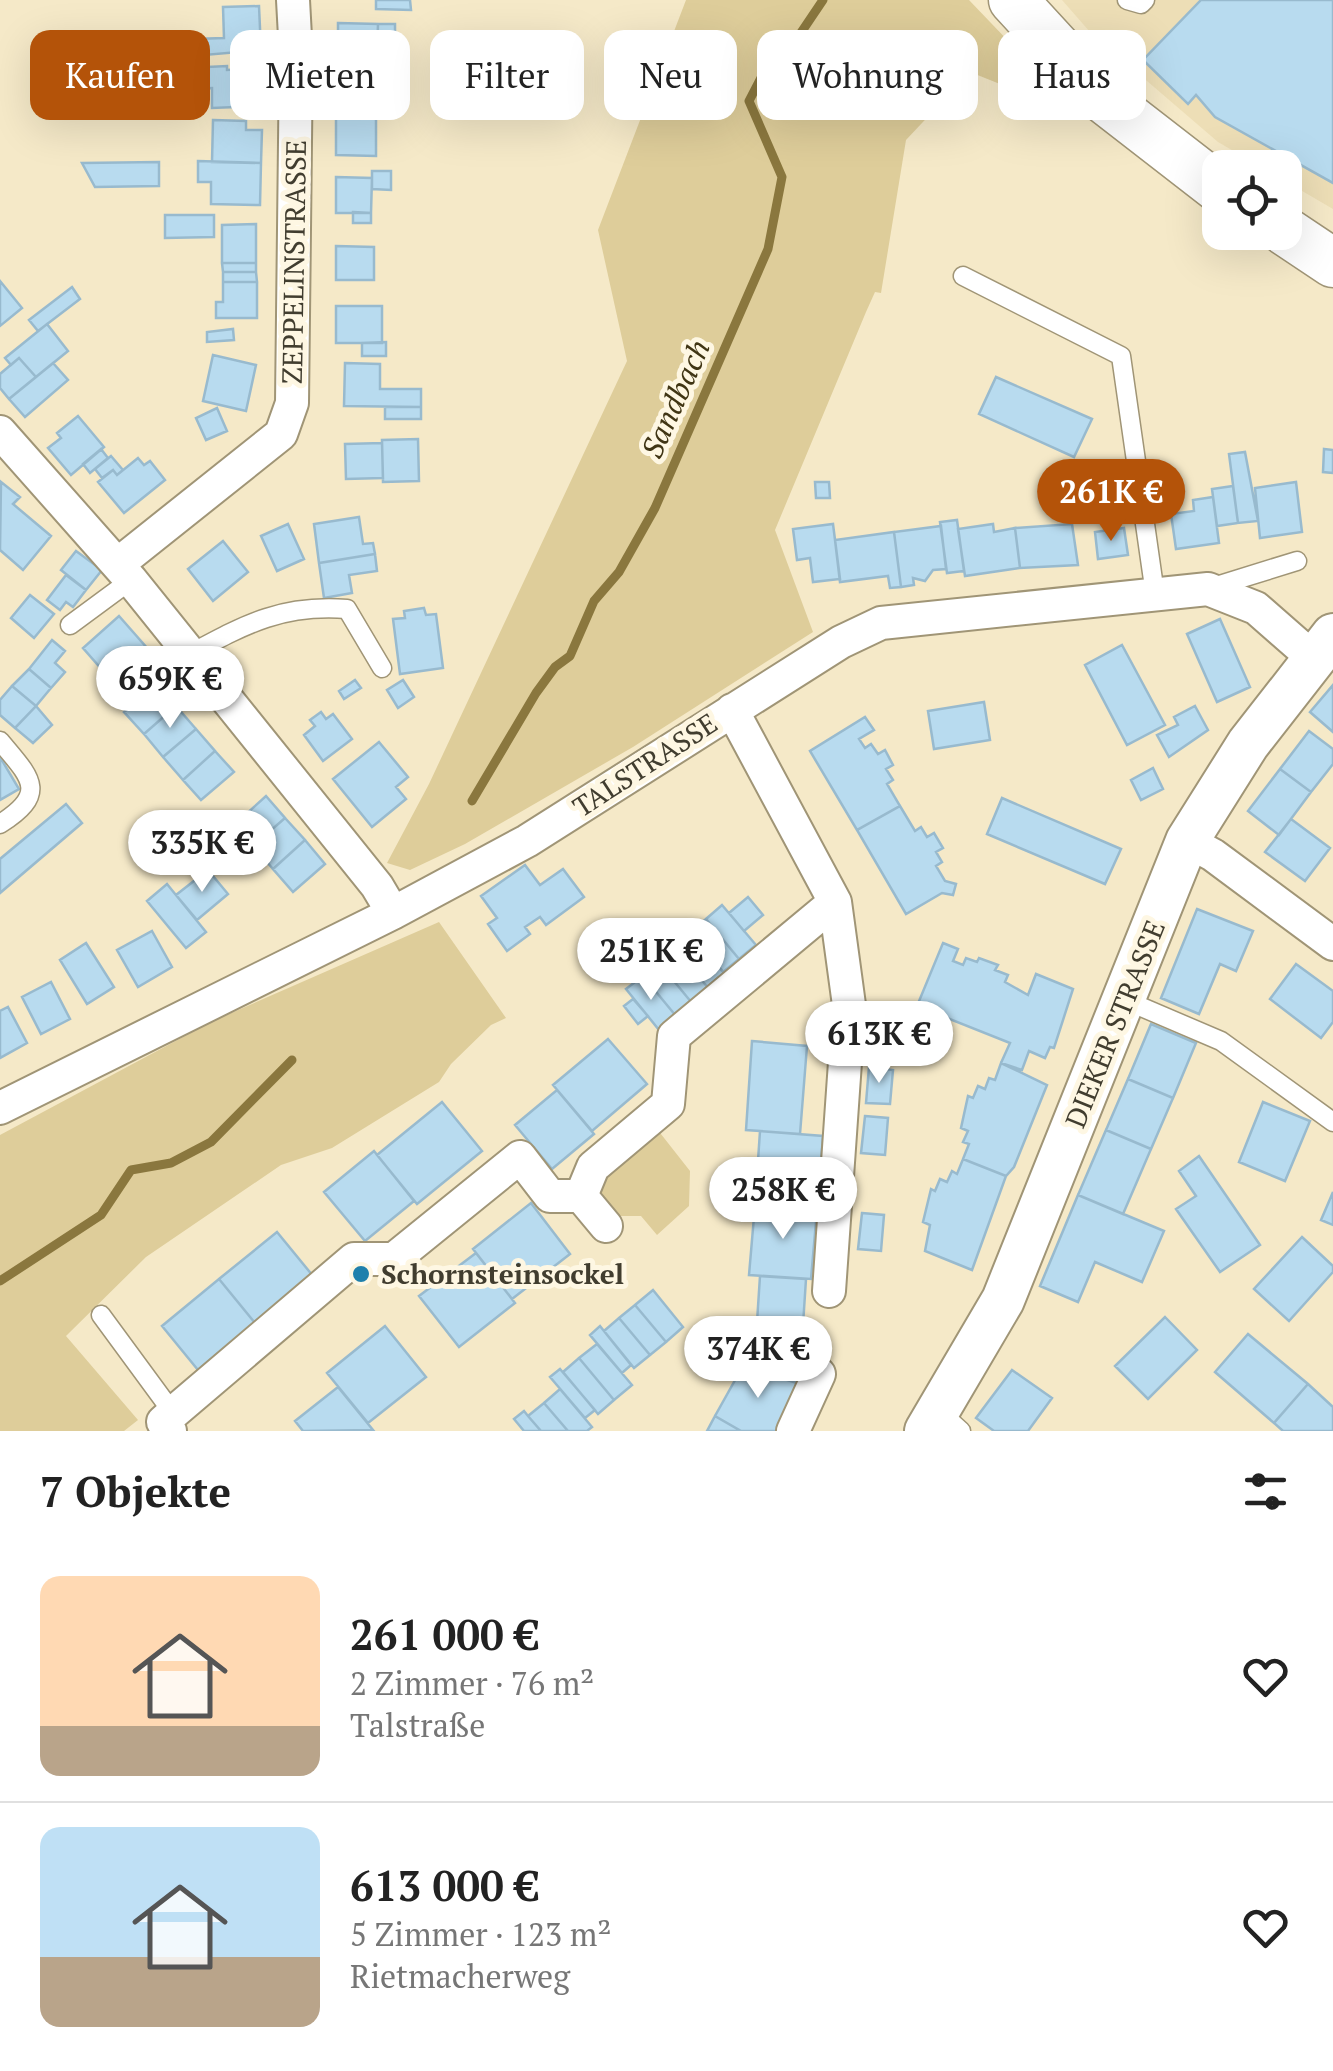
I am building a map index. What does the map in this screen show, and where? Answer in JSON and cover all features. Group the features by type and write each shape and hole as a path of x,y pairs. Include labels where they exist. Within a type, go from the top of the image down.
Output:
{"main road":[{"path":"1013,0 1104,98 1202,175"},
{"path":"1302,242 1333,263"}],"street":[{"name":"ZEPPELINSTRASSE","path":"124,572 281,434 292,403 296,55 292,0"},
{"path":"0,432 124,572 377,886 393,913"},
{"name":"TALSTRASSE","path":"0,1108 393,913 528,841 841,642 880,623 1208,589 1256,608 1322,646"},
{"name":"DIEKER STRASSE","path":"942,1425 1003,1300 1186,841 1248,744 1322,646"},
{"path":"732,710 835,902 849,1005 829,1291"},
{"path":"1186,841 1213,855 1333,944"},
{"path":"581,1196 593,1167 668,1104 674,1036 835,902"},
{"path":"171,1422 354,1259 394,1259 520,1157 550,1196 581,1196"},
{"path":"581,1196 606,1226"},
{"path":"794,1431 819,1374"}],"lane":[{"path":"1126,0 1141,4 1145,0"},
{"path":"962,276 1121,356 1156,594"},
{"path":"1208,589 1297,561"},
{"path":"70,625 124,572"},
{"path":"190,654 244,626 305,606 347,610 382,668"},
{"path":"0,741 30,776 32,792 26,808 0,824"},
{"path":"1125,1000 1236,1050 1333,1122"},
{"path":"101,1315 171,1422"}],"shaded area":[{"path":"686,0 969,0 998,30 998,83 978,75 978,30 757,30 757,120 925,120 906,140 881,293 875,292 866,312 775,530 813,632 633,747 465,844 410,870 387,863 429,784 627,361 598,230 640,120 737,120 737,30 675,30"},
{"path":"1062,0 1333,0 1333,209 1302,191 1302,150 1232,150 1146,80 1146,30 1088,30"},
{"path":"439,922 506,1018 491,1025 451,1064 439,1082 332,1148 281,1165 146,1257 66,1336 138,1420 124,1431 0,1431 0,1135 213,1021"},
{"path":"657,1129 690,1171 689,1206 657,1235 641,1216 610,1216 594,1193 601,1168"}],"building":[{"path":"376,0 410,0 411,10 376,9"},
{"path":"1201,0 1333,0 1333,183 1302,166 1302,150 1274,150 1215,117 1196,95 1188,104 1146,63 1146,57"},
{"path":"259,6 260,30 230,30 230,53 210,54 210,38 224,38 223,7"},
{"path":"338,23 378,24 378,30 338,30"},
{"path":"378,24 395,24 395,30 378,30"},
{"path":"227,66 230,70 230,107 212,108 210,67"},
{"path":"213,120 246,121 246,130 262,130 261,163 212,162"},
{"path":"336,120 376,120 376,156 336,155"},
{"path":"198,161 261,163 260,205 211,204 211,182 198,182"},
{"path":"159,162 159,186 95,187 82,163"},
{"path":"372,171 391,171 391,190 372,189"},
{"path":"336,177 372,178 371,213 336,213"},
{"path":"353,212 371,213 371,223 353,223"},
{"path":"165,215 214,215 214,237 165,238"},
{"path":"256,224 256,263 222,263 222,225"},
{"path":"336,246 374,247 374,280 336,280"},
{"path":"222,263 256,263 256,272 223,272"},
{"path":"223,272 256,272 257,282 223,282"},
{"path":"0,281 22,308 0,326"},
{"path":"223,282 257,282 257,318 216,318 216,302 223,302"},
{"path":"72,287 80,299 38,331 29,320"},
{"path":"336,306 382,306 382,343 336,343"},
{"path":"47,324 68,351 36,377 19,358 11,365 5,358"},
{"path":"233,329 234,340 207,342 207,332"},
{"path":"386,342 386,356 362,356 362,343"},
{"path":"213,355 256,365 246,411 203,401"},
{"path":"19,358 36,377 9,399 0,388 0,374"},
{"path":"53,363 68,380 25,417 9,399"},
{"path":"345,363 380,364 380,389 421,389 421,407 344,406"},
{"path":"996,377 1092,419 1074,457 979,414"},
{"path":"385,407 421,407 421,419 385,419"},
{"path":"217,408 227,431 206,440 196,418"},
{"path":"78,416 104,447 71,475 48,448 61,438 57,433"},
{"path":"418,439 419,481 383,482 382,440"},
{"path":"382,443 383,478 346,479 345,444"},
{"path":"101,449 108,458 90,473 83,464"},
{"path":"1324,449 1333,450 1333,473 1323,472"},
{"path":"1245,452 1258,521 1238,523 1229,454"},
{"path":"111,456 123,470 117,475 113,470 102,478 95,469"},
{"path":"138,458 144,465 150,461 165,480 124,513 98,482 113,470 117,475"},
{"path":"1,482 20,497 13,504 51,536 23,570 0,550"},
{"path":"815,482 829,482 830,498 816,498"},
{"path":"1296,482 1302,532 1260,538 1255,488"},
{"path":"1233,486 1238,523 1217,526 1212,489"},
{"path":"1213,497 1219,543 1176,549 1171,514 1194,511 1193,500"},
{"path":"359,517 363,544 373,543 375,554 319,563 314,524"},
{"path":"957,520 964,571 947,573 940,522"},
{"path":"288,524 304,559 277,571 261,536"},
{"path":"833,524 840,579 813,582 810,558 797,560 793,529"},
{"path":"993,524 994,532 1015,528 1020,568 965,576 958,529"},
{"path":"1072,524 1078,565 1020,568 1015,528"},
{"path":"941,526 946,569 933,570 925,581 913,578 914,585 901,587 894,532"},
{"path":"1124,528 1128,555 1098,559 1095,532"},
{"path":"894,532 901,587 890,588 888,576 840,582 835,540"},
{"path":"223,541 248,572 213,601 188,569"},
{"path":"76,551 102,570 86,590 61,570"},
{"path":"375,554 377,571 349,575 352,593 324,598 319,563"},
{"path":"66,575 86,590 73,607 66,602 60,610 47,600"},
{"path":"30,595 54,614 34,638 11,618"},
{"path":"424,608 426,615 436,614 443,668 400,674 393,619 405,618 404,611"},
{"path":"119,616 169,673 133,705 83,648"},
{"path":"1220,619 1250,687 1217,702 1187,634"},
{"path":"52,640 65,651 55,663 65,672 51,688 29,669"},
{"path":"1122,645 1165,725 1127,745 1085,665"},
{"path":"29,669 51,688 36,706 12,686"},
{"path":"355,680 361,688 344,699 339,691"},
{"path":"403,680 414,697 398,708 387,690"},
{"path":"157,684 176,706 144,734 124,712"},
{"path":"1333,685 1333,732 1310,712"},
{"path":"12,686 36,706 15,728 0,715 0,700"},
{"path":"984,702 990,740 934,749 928,711"},
{"path":"36,706 52,725 33,743 15,728"},
{"path":"176,706 196,729 163,757 144,734"},
{"path":"1195,706 1208,730 1169,757 1157,735 1178,725 1174,717"},
{"path":"321,712 326,719 333,714 352,739 323,761 304,735 315,726 310,720"},
{"path":"865,717 874,730 859,739 865,748 871,744 878,754 885,750 893,765 886,769 893,780 887,784 900,806 857,830 810,751"},
{"path":"196,729 215,751 183,780 163,757"},
{"path":"1309,731 1333,749 1333,764 1311,792 1280,769"},
{"path":"379,742 408,777 396,787 406,799 372,827 333,779"},
{"path":"215,751 234,772 201,800 183,780"},
{"path":"0,757 19,789 0,800"},
{"path":"1153,768 1163,789 1141,800 1131,780"},
{"path":"1280,769 1311,792 1279,835 1248,811"},
{"path":"266,796 285,818 253,846 234,825"},
{"path":"1002,798 1121,849 1105,884 987,834"},
{"path":"66,804 82,823 0,893 0,859"},
{"path":"900,806 915,831 921,827 927,837 934,833 943,848 936,852 942,862 936,866 945,881 956,884 953,895 942,893 906,914 857,830"},
{"path":"285,818 305,840 273,869 253,846"},
{"path":"1291,819 1330,848 1305,881 1265,852"},
{"path":"305,840 325,864 293,892 273,869"},
{"path":"525,865 540,885 563,869 584,897 546,925 540,917 525,927 530,934 507,951 488,924 497,918 481,896"},
{"path":"208,870 228,894 197,920 176,895"},
{"path":"167,884 206,932 186,948 147,901"},
{"path":"748,897 763,915 744,931 729,913"},
{"path":"722,905 756,945 739,959 706,919"},
{"path":"1197,909 1253,931 1236,971 1220,964 1199,1014 1161,998"},
{"path":"706,919 739,959 723,972 690,932"},
{"path":"152,931 172,967 138,987 117,950"},
{"path":"692,935 726,975 709,989 676,949"},
{"path":"86,943 114,987 87,1004 60,960"},
{"path":"943,943 958,949 953,961 963,965 966,958 977,962 979,958 998,965 995,970 1008,975 1005,982 1028,995 1036,974 1073,989 1054,1048 1050,1047 1045,1058 1029,1051 1022,1070 1001,1063 1010,1043 917,1006"},
{"path":"676,949 709,989 692,1003 659,963"},
{"path":"659,963 692,1003 676,1016 643,976"},
{"path":"1296,964 1333,991 1333,1022 1321,1038 1270,999"},
{"path":"643,976 676,1016 659,1030 626,989"},
{"path":"51,982 70,1019 41,1034 22,997"},
{"path":"633,999 648,1016 638,1024 624,1006"},
{"path":"8,1007 27,1043 0,1058 0,1011"},
{"path":"1151,1024 1196,1043 1173,1098 1128,1079"},
{"path":"608,1039 647,1084 592,1131 553,1085"},
{"path":"752,1041 807,1046 800,1134 746,1130"},
{"path":"1001,1063 1047,1085 1014,1167 1006,1176 963,1159 969,1144 963,1142 968,1131 961,1128 968,1096 973,1098 978,1086 985,1089 989,1078 995,1080"},
{"path":"869,1067 893,1070 890,1104 866,1103"},
{"path":"1128,1079 1173,1098 1151,1149 1106,1130"},
{"path":"557,1090 594,1134 552,1169 515,1125"},
{"path":"442,1102 482,1151 417,1204 377,1155"},
{"path":"1263,1102 1310,1121 1285,1181 1239,1162"},
{"path":"865,1116 888,1118 885,1155 861,1153"},
{"path":"1106,1130 1151,1149 1123,1214 1078,1195"},
{"path":"760,1131 823,1136 817,1210 755,1205"},
{"path":"374,1151 414,1201 365,1241 324,1192"},
{"path":"1199,1156 1260,1245 1220,1272 1176,1209 1196,1196 1179,1171"},
{"path":"963,1159 1006,1176 972,1270 925,1251 930,1225 923,1222 931,1189 935,1191 940,1179 947,1182 952,1171 957,1174"},
{"path":"1333,1192 1333,1225 1321,1220"},
{"path":"1078,1195 1164,1231 1142,1282 1095,1262 1078,1302 1040,1286"},
{"path":"531,1203 570,1254 512,1299 473,1249"},
{"path":"755,1205 817,1210 811,1279 749,1275"},
{"path":"862,1213 884,1215 881,1251 858,1249"},
{"path":"277,1232 313,1276 255,1323 219,1279"},
{"path":"1302,1237 1333,1266 1333,1272 1289,1321 1254,1289"},
{"path":"476,1253 515,1303 459,1347 419,1296"},
{"path":"760,1276 806,1279 803,1325 757,1322"},
{"path":"219,1279 255,1323 198,1370 162,1326"},
{"path":"653,1290 683,1327 666,1342 635,1305"},
{"path":"635,1305 666,1342 650,1355 619,1318"},
{"path":"1165,1317 1197,1350 1148,1399 1115,1366"},
{"path":"619,1318 650,1355 634,1368 604,1331"},
{"path":"746,1321 808,1325 803,1385 743,1366"},
{"path":"385,1326 426,1377 368,1423 327,1373"},
{"path":"600,1326 631,1365 622,1373 590,1335"},
{"path":"1248,1334 1308,1384 1274,1423 1215,1372"},
{"path":"597,1344 632,1385 614,1400 579,1358"},
{"path":"579,1358 614,1400 598,1414 563,1372"},
{"path":"743,1366 803,1385 777,1431 741,1431 715,1416"},
{"path":"560,1369 595,1410 585,1418 550,1377"},
{"path":"1012,1370 1052,1398 1028,1431 994,1431 976,1418"},
{"path":"1308,1384 1333,1407 1333,1431 1283,1431 1274,1423"},
{"path":"338,1387 373,1430 303,1431 295,1421"},
{"path":"560,1389 592,1427 587,1431 568,1431 544,1403"},
{"path":"544,1403 568,1431 541,1431 528,1416"},
{"path":"524,1411 541,1431 524,1431 514,1419"},
{"path":"715,1416 741,1431 707,1431"}],"waterway":[{"name":"Sandbach","path":"472,801 536,693 555,667 570,656 594,601 619,572 655,508 768,249 782,177 749,101 763,74 790,49 823,0"},
{"name":"Sandbach","path":"0,1281 101,1215 131,1170 171,1163 211,1142 292,1060"}],"place":[{"name":"Schornsteinsockel","path":"361,1274"}]}
